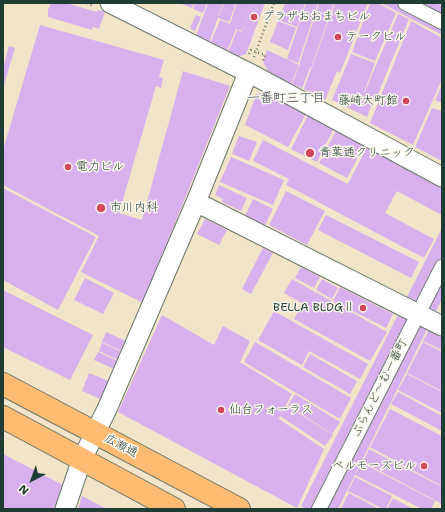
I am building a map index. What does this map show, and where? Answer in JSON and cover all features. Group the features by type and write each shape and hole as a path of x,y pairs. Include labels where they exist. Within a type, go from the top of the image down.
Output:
{"highway":[{"name":"広瀬通","path":"3,384 239,509"},
{"path":"3,417 174,509"}],"street":[{"path":"110,3 251,64 442,177"},
{"path":"405,3 442,22"},
{"path":"65,509 82,460 107,409 196,202 251,64"},
{"path":"196,202 442,326"},
{"name":"ぶらんど～む一番町","path":"319,509 442,267"}],"path":[{"path":"251,64 274,3"}],"building":[{"path":"51,3 66,3 97,12 98,10 105,12 99,29 93,27 92,30 48,17 48,10"},
{"path":"179,3 194,3 192,8"},
{"path":"195,3 207,3 203,13 193,9"},
{"path":"208,3 223,3 209,43 196,36"},
{"path":"224,3 236,3 229,22 218,18"},
{"path":"237,3 252,3 242,31 236,29 227,51 210,44 220,20 230,24"},
{"name":"プラザおおまちビル","path":"252,3 265,3 246,54 237,57 228,53 237,30 242,32"},
{"path":"285,3 305,3 297,27 279,20"},
{"path":"306,3 318,3 298,63 287,59"},
{"path":"319,3 334,3 311,68 300,64 300,62"},
{"name":"テークビル","path":"335,3 368,3 340,73 337,71 325,100 304,89"},
{"path":"370,3 378,3 396,13 375,61 352,52"},
{"path":"381,3 436,3 442,6 442,35"},
{"path":"398,14 409,19 375,101 363,96"},
{"path":"196,15 201,17 195,31 190,28"},
{"path":"278,21 296,28 288,50 270,42"},
{"name":"藤崎大町館","path":"411,21 442,38 442,79 413,145 370,123"},
{"name":"電力ビル","path":"40,25 164,60 159,77 163,78 161,88 156,86 119,213 142,220 183,71 230,86 143,303 81,272 99,236 3,185 3,150"},
{"path":"9,46 15,48 3,88 3,68"},
{"path":"267,50 299,65 291,84 269,72 263,62"},
{"path":"351,54 375,63 362,98 372,103 367,117 332,100"},
{"path":"300,64 310,68 302,88 292,84"},
{"path":"442,85 442,103 435,100"},
{"path":"263,92 306,114 288,147 245,125 256,95"},
{"path":"432,108 442,111 442,161 415,147"},
{"path":"308,115 334,128 317,162 291,149"},
{"path":"336,131 364,146 347,178 319,163"},
{"path":"239,136 257,142 249,161 232,154"},
{"path":"263,140 348,184 368,145 442,186 442,215 397,191 385,213 434,239 424,258 286,185 289,179 253,161"},
{"path":"231,157 284,180 273,205 220,182"},
{"path":"219,185 247,198 241,211 222,202 223,199 215,195"},
{"path":"3,188 96,237 58,310 3,280"},
{"path":"286,191 325,211 307,245 269,225"},
{"path":"253,199 273,209 265,225 245,216"},
{"path":"326,215 419,262 411,278 318,230"},
{"path":"205,219 227,230 219,245 197,234"},
{"path":"442,228 442,299 338,509 306,509 301,506"},
{"path":"263,248 273,253 251,294 242,289"},
{"path":"301,267 320,277 314,288 295,278"},
{"path":"85,278 114,293 103,314 74,300"},
{"path":"292,279 387,332 370,361 294,319 302,303 284,293"},
{"path":"322,279 338,288 332,299 316,290"},
{"name":"BELLA BLDGⅡ","path":"340,287 393,314 386,328 333,301"},
{"path":"3,290 93,335 70,380 3,347"},
{"path":"274,311 368,364 360,379 309,351 302,365 258,340"},
{"path":"162,315 214,345 223,326 250,341 240,362 292,394 278,420 279,419 324,449 297,508 118,412"},
{"path":"429,330 442,337 442,350 423,341"},
{"path":"106,332 126,341 122,351 102,342"},
{"path":"255,342 351,398 340,419 244,362"},
{"path":"423,342 442,352 442,391 407,373"},
{"path":"102,343 122,352 118,360 99,351"},
{"path":"98,352 118,361 114,369 94,360"},
{"path":"310,354 357,381 350,394 303,367"},
{"path":"89,373 111,382 103,400 82,391"},
{"path":"407,374 442,392 442,413 398,390"},
{"path":"398,392 442,416 442,431 391,404"},
{"path":"295,394 340,422 332,434 288,405"},
{"path":"287,406 333,435 325,446 280,416"},
{"name":"ベルモーズビル","path":"390,409 442,436 442,486 370,447"},
{"path":"369,449 442,487 442,504 363,462"},
{"path":"3,454 63,485 55,509 3,509"},
{"path":"362,463 435,501 431,509 422,509 355,475"},
{"path":"355,477 392,496 386,509 383,509 348,491"},
{"path":"349,493 379,509 341,508"},
{"path":"82,496 107,509 78,509"},
{"path":"393,498 413,509 387,509"}],"place":[{"name":"プラザおおまちビル","path":"254,17"},
{"name":"テークビル","path":"338,37"},
{"name":"藤崎大町館","path":"406,101"},
{"name":"青葉通クリニック","path":"310,153"},
{"name":"電力ビル","path":"68,167"},
{"name":"市川内科","path":"101,208"},
{"name":"BELLA BLDGⅡ","path":"363,308"},
{"name":"仙台フォーラス","path":"221,410"},
{"name":"ベルモーズビル","path":"424,466"}],"district":[{"name":"一番町三丁目","path":"286,99"}]}
